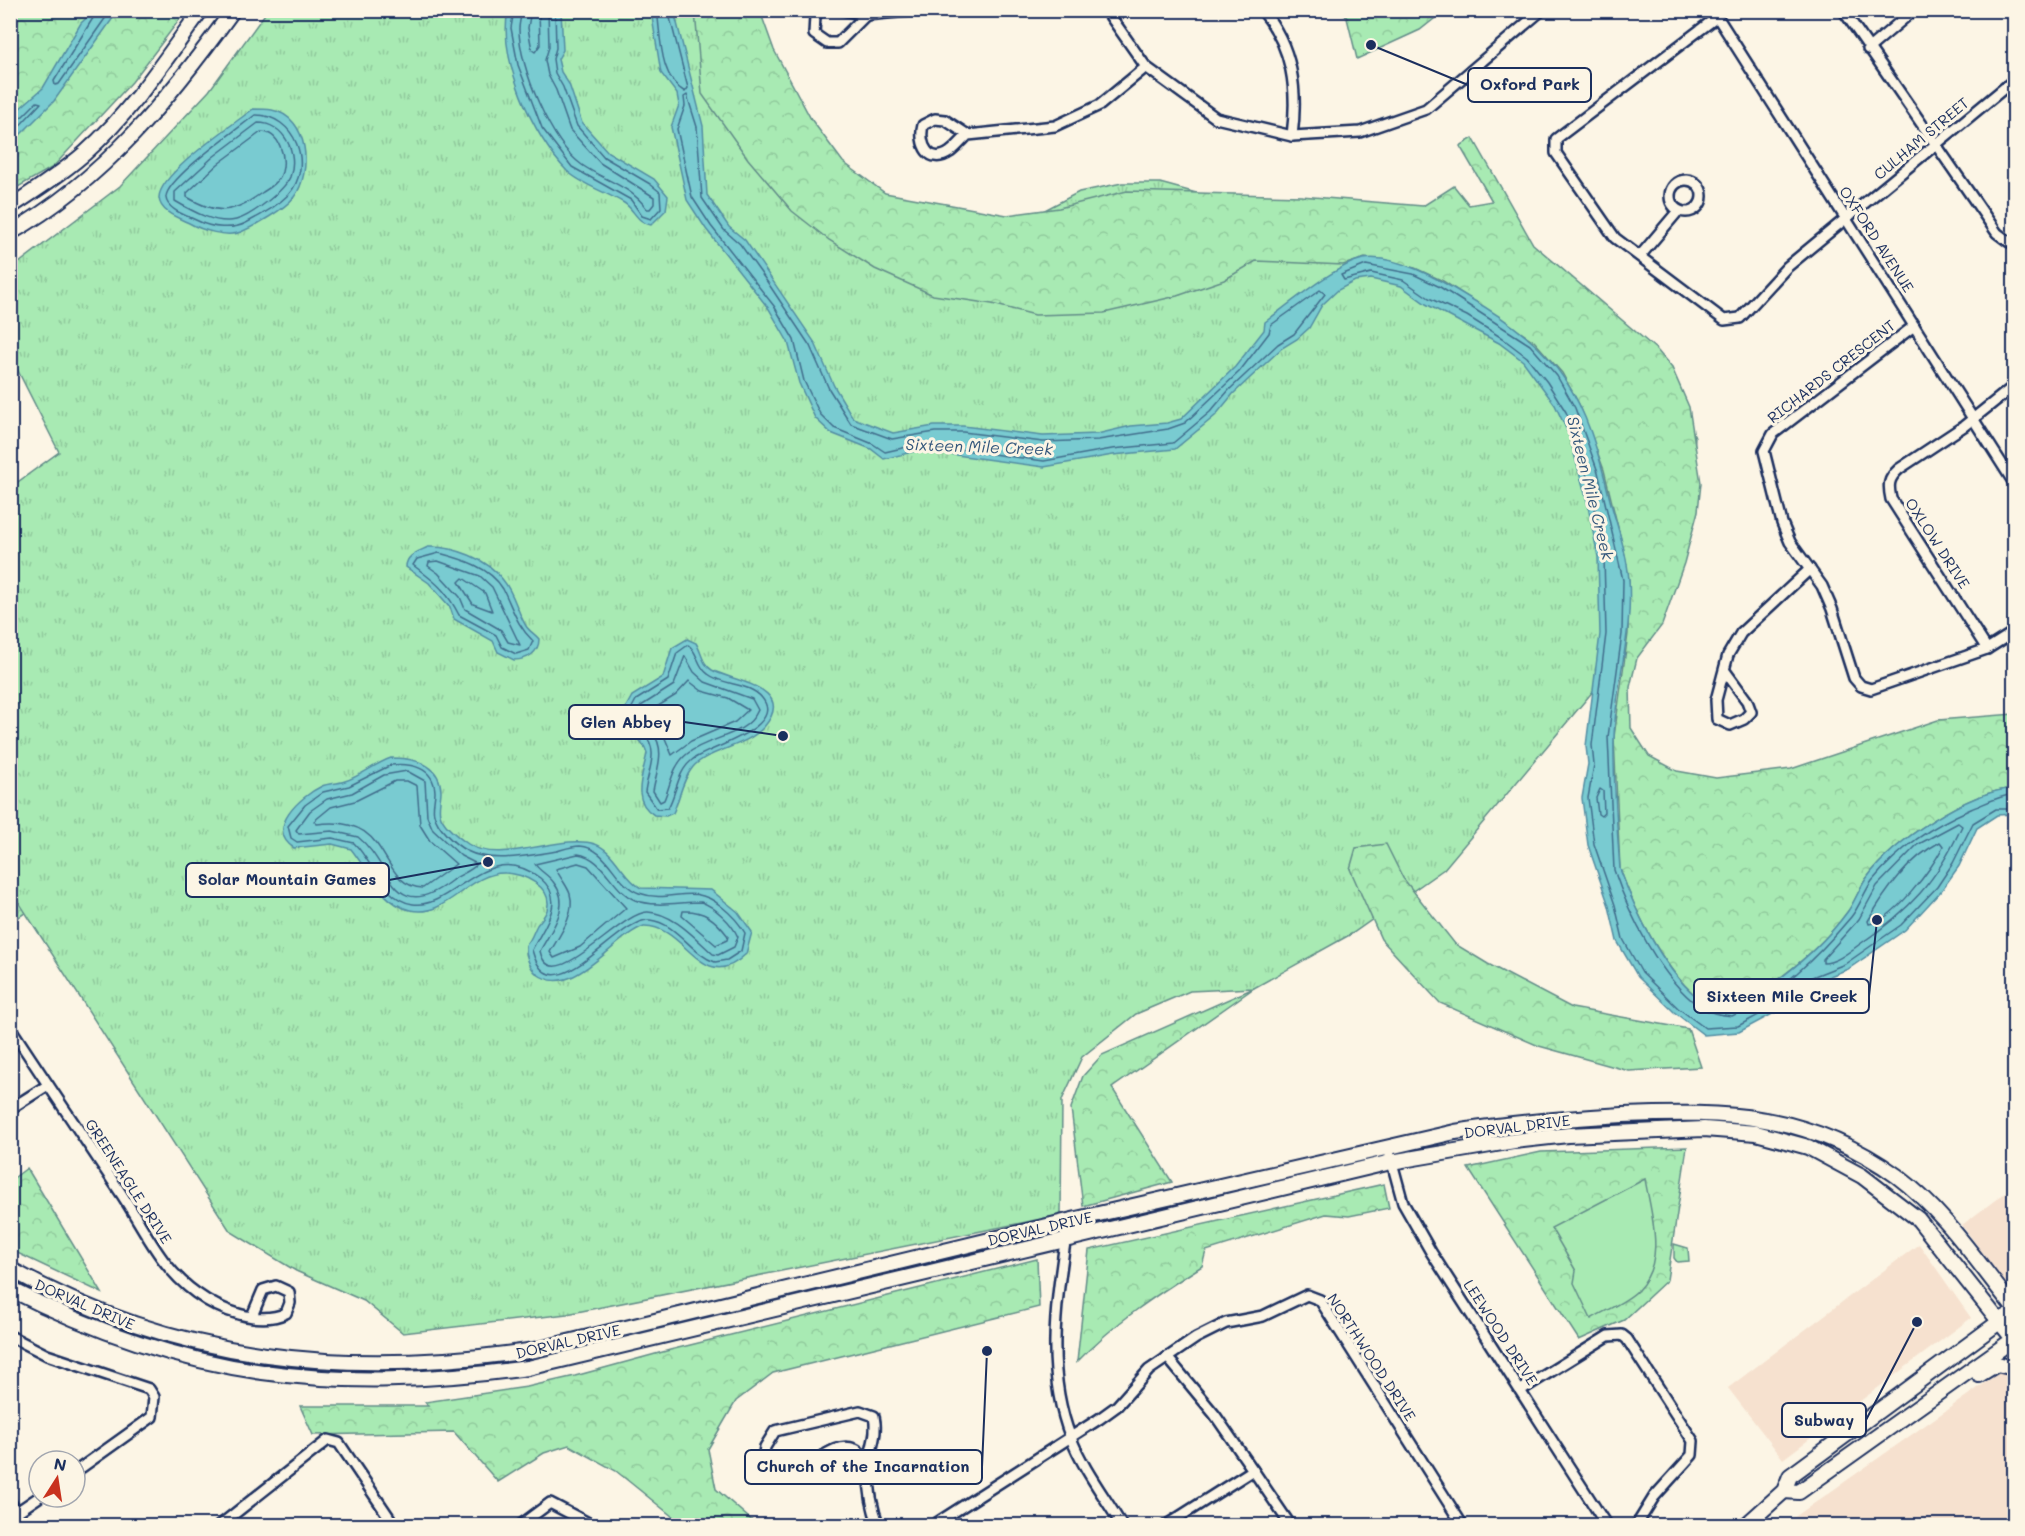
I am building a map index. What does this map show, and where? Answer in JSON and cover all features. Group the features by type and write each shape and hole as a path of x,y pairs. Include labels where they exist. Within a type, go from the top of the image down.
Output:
{"main road":[{"path":"10,207 85,152 114,124 152,78 201,10"},
{"path":"10,233 71,192 103,167 168,96 232,10"},
{"name":"DORVAL DRIVE","path":"10,1269 86,1306 169,1335 218,1347 337,1363 424,1363 535,1350 1068,1221 1502,1124 1591,1117 1714,1113 1740,1114 1790,1124 1836,1141 1904,1182 1937,1211 1971,1249 2014,1309"},
{"name":"DORVAL DRIVE","path":"10,1289 59,1314 149,1348 209,1363 304,1378 360,1381 420,1380 528,1368 1391,1162 1514,1140 1568,1135 1704,1129 1756,1133 1787,1141 1820,1152 1862,1176 1903,1206 1933,1235 2014,1339"},
{"path":"1745,1526 1784,1491 1790,1476 1797,1470 2014,1309"},
{"path":"1784,1491 1799,1492 2014,1339"},
{"path":"1956,1380 1977,1376 1997,1364 2014,1368"}],"street":[{"path":"821,10 815,16 814,34 827,43 838,43 867,15"},
{"path":"843,10 867,15 920,10"},
{"path":"1106,10 1146,67 1216,118 1292,136 1360,132 1426,109 1542,10"},
{"path":"1262,10 1275,26 1288,52 1295,108 1292,136"},
{"path":"1843,10 1997,233 2009,242 2014,240"},
{"path":"1868,49 1914,10"},
{"path":"1678,211 1640,256 1615,238 1556,153 1556,139 1715,14"},
{"name":"OXFORD AVENUE","path":"1715,14 2014,483"},
{"path":"968,135 945,120 935,119 923,125 920,136 922,146 928,153 939,156 950,152 968,135 1055,126 1100,105 1146,67"},
{"name":"CULHAM STREET","path":"1640,256 1724,320 1732,321 1740,318 1787,267 1847,220 2014,80"},
{"name":"RICHARDS CRESCENT","path":"1914,326 1773,434 1764,451 1782,522 1790,542 1822,586 1832,609 1850,669 1861,686 1871,689 1987,649 2014,632"},
{"name":"OXLOW DRIVE","path":"1987,649 1891,499 1888,485 1892,475 1899,469 1973,419 2014,386"},
{"path":"1725,670 1747,701 1751,712 1744,719 1730,725 1717,719 1716,700 1728,655 1741,633 1809,569"},
{"name":"GREENEAGLE DRIVE","path":"10,1028 124,1197 160,1258 194,1293 215,1305 252,1316 274,1318 286,1313 290,1303 289,1292 276,1286 263,1290 252,1316"},
{"path":"10,1109 48,1085"},
{"name":"LEEWOOD DRIVE","path":"1388,1148 1403,1203 1431,1252 1606,1526"},
{"path":"1068,1221 1053,1335 1053,1365 1071,1437 1122,1526"},
{"name":"NORTHWOOD DRIVE","path":"932,1526 1117,1406 1149,1370 1167,1357 1219,1326 1263,1316 1307,1295 1320,1300 1463,1526"},
{"path":"1521,1390 1608,1336 1623,1335 1627,1339 1693,1441 1694,1447 1688,1461 1654,1497 1636,1526"},
{"path":"10,1336 47,1355 149,1389 154,1397 152,1416 87,1463"},
{"path":"1167,1357 1215,1415 1291,1526"},
{"path":"869,1462 856,1449 843,1448 825,1454 801,1469 786,1473 771,1470 763,1459 765,1447 775,1431 860,1411 874,1416 877,1429 869,1462 869,1492 879,1526"},
{"path":"219,1526 328,1440 339,1443 395,1526"},
{"path":"1165,1526 1253,1470"},
{"path":"10,1501 23,1526"},
{"path":"519,1526 550,1503 594,1526"},
{"path":"17,1512 27,1505"}],"shaded area":[{"path":"2014,1186 2014,1288 2007,1286 1962,1225"},
{"path":"1919,1244 1971,1318 1783,1459 1728,1388"},
{"path":"2002,1371 2014,1389 2014,1525 1782,1526"}],"green space":[{"path":"11,11 186,11 132,82 53,167 11,191"},
{"path":"267,11 734,11 773,104 888,207 1020,223 1079,192 1122,183 1160,183 1240,205 1669,375 1695,437 1690,512 1667,603 1444,869 1353,933 1254,988 1190,991 1136,1014 1082,1057 1062,1100 1061,1215 567,1314 403,1333 364,1301 296,1271 230,1231 11,890 11,487 59,452 11,357 11,269 120,186 209,91"},
{"path":"695,11 760,11 774,50 811,119 843,162 885,193 1007,215 1059,208 1127,191 1301,196 1423,206 1454,186 1469,205 1492,201 1460,146 1473,138 1533,244 1657,350 1672,368 1689,407 1701,483 1698,511 1684,563 1662,625 1637,658 1630,687 1631,728 1649,756 1677,771 1716,778 1791,769 1938,720 2014,714 2014,788 1995,791 1954,808 1933,820 1894,849 1866,879 1850,907 1823,941 1779,979 1730,1010 1707,1004 1690,991 1653,942 1620,869 1614,737 1628,634 1629,580 1604,470 1580,406 1562,373 1534,341 1443,281 1415,268 1365,258 1343,265 1256,261 1224,280 1177,296 1104,313 1035,315 992,304 933,295 875,269 829,240 792,211 748,159 702,94"},
{"path":"1342,11 1444,11 1420,30 1357,59 1347,18"},
{"path":"1386,844 1403,878 1455,944 1572,1008 1688,1029 1701,1067 1629,1071 1539,1046 1440,1003 1381,939 1350,869 1356,848"},
{"path":"11,890 25,913 10,922"},
{"path":"1254,988 1112,1088 1172,1182 1083,1206 1071,1108 1083,1076 1102,1055"},
{"path":"1687,1147 1667,1280 1624,1320 1579,1340 1468,1168 1541,1152"},
{"path":"27,1168 102,1293 11,1250 11,1180"},
{"path":"1645,1179 1655,1237 1655,1251 1647,1278 1633,1294 1591,1319 1574,1283 1576,1271 1551,1228"},
{"path":"1384,1184 1389,1208 1349,1216 1326,1214 1206,1251 1202,1266 1136,1310 1077,1362 1089,1250"},
{"path":"1674,1244 1688,1248 1689,1261 1677,1262 1674,1258"},
{"path":"1037,1259 1039,1307 773,1373 736,1401 708,1449 716,1489 757,1525 683,1525 616,1471 569,1445 544,1453 498,1482 454,1432 313,1435 300,1406 428,1406 425,1402 527,1387"}],"water":[{"path":"94,11 118,11 54,101 11,144 11,116 43,88 81,23"},
{"path":"508,11 561,11 563,50 558,59 582,123 608,152 654,179 668,196 666,210 651,225 639,219 624,203 573,176 554,156 531,118 513,73 506,30"},
{"name":"Sixteen Mile Creek","path":"651,11 674,11 703,126 707,195 729,227 745,240 815,343 834,386 853,418 893,433 934,426 963,426 1043,436 1097,434 1131,426 1167,423 1181,419 1235,367 1264,330 1265,322 1327,277 1352,262 1363,259 1389,260 1432,276 1500,317 1526,337 1548,358 1565,380 1579,405 1591,432 1601,464 1626,560 1630,600 1614,738 1620,869 1653,942 1677,977 1707,1004 1731,1010 1764,990 1795,966 1836,926 1878,864 1933,820 1975,798 1995,791 2014,788 2014,814 1997,815 1977,828 1959,866 1941,891 1905,930 1848,969 1810,984 1791,1004 1739,1032 1704,1035 1674,1012 1638,977 1617,941 1609,906 1588,845 1582,798 1588,764 1586,746 1600,634 1598,557 1587,501 1569,435 1555,405 1523,361 1499,343 1426,304 1401,286 1371,279 1355,281 1338,290 1322,305 1309,328 1282,348 1233,394 1215,416 1175,449 1113,455 1044,467 920,450 884,459 871,449 831,433 815,418 799,383 788,342 769,309 706,229 687,200 671,127 679,105 677,94 661,73"},
{"path":"253,109 272,110 284,115 294,123 300,134 304,147 304,174 294,197 269,217 235,234 207,231 166,211 159,198 162,188 171,176 198,150"},
{"path":"428,547 449,549 470,555 497,573 510,591 526,626 539,639 535,652 523,659 514,660 498,652 493,641 454,619 450,607 429,583 406,567 410,557"},
{"path":"687,639 696,643 709,668 746,682 767,694 773,703 772,714 764,727 747,740 700,761 686,778 673,813 666,816 654,815 642,802 640,795 641,778 647,753 645,747 625,727 621,716 632,696 663,677 672,648"},
{"path":"391,758 417,761 431,768 440,782 439,811 444,823 468,844 481,850 513,851 565,842 595,844 608,852 629,878 641,888 711,890 738,912 752,932 746,954 731,965 717,968 705,964 659,929 644,926 632,932 579,973 565,979 551,980 537,974 527,957 526,945 545,914 548,902 542,888 528,879 505,873 492,875 435,908 423,911 410,910 400,906 383,893 351,849 332,844 294,848 286,840 283,832 284,823 296,805 305,797 322,786 351,779"}],"place":[{"name":"Oxford Park","path":"1371,45"},
{"name":"Glen Abbey","path":"783,736"},
{"name":"Solar Mountain Games","path":"488,862"},
{"name":"Sixteen Mile Creek","path":"1877,920"},
{"name":"Subway","path":"1917,1322"},
{"name":"Church of the Incarnation","path":"987,1351"}]}
